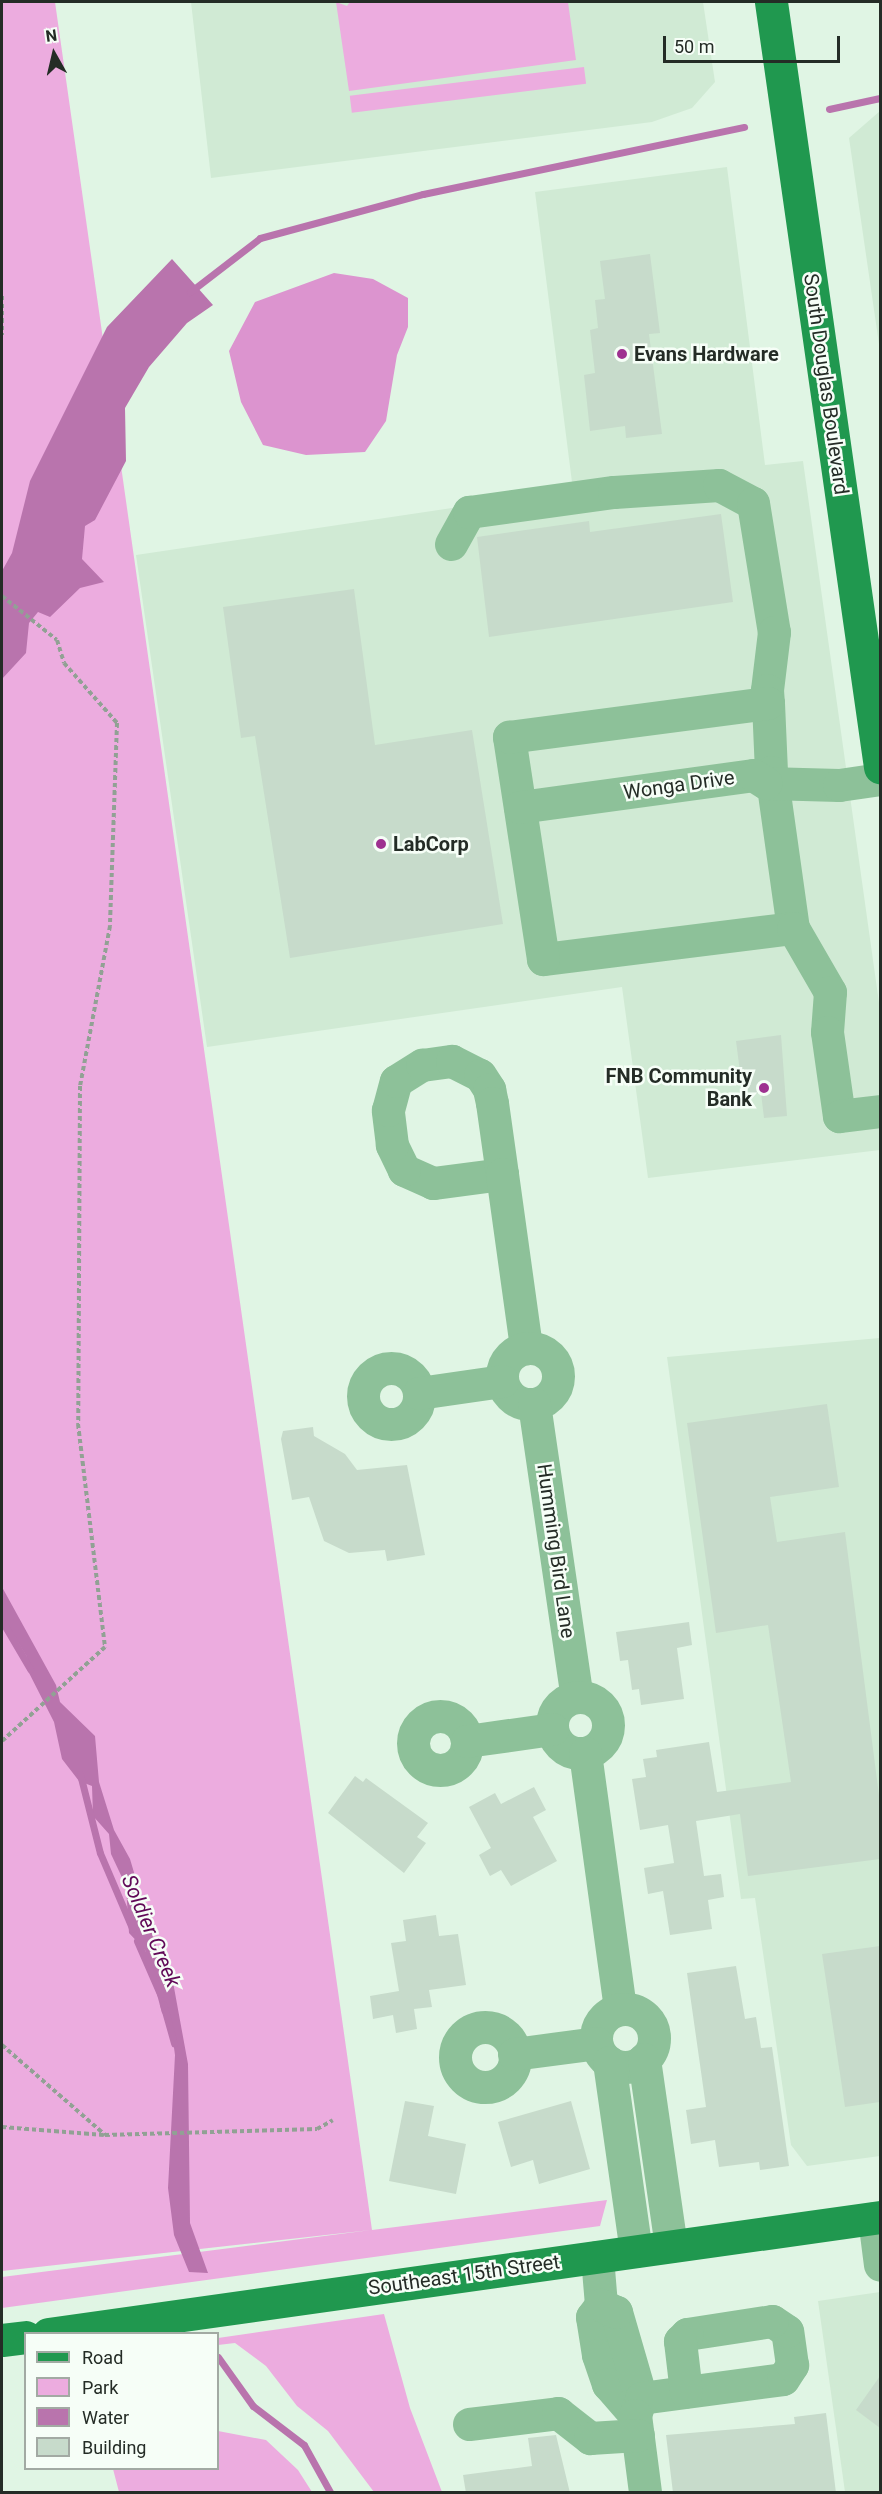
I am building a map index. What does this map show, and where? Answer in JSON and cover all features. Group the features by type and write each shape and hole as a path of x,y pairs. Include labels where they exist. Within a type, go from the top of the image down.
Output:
{"main road":[{"name":"South Douglas Boulevard","path":"771,2 880,767"},
{"name":"Southeast 15th Street","path":"62,2332 877,2217"},
{"path":"2,2340 24,2337"}],"street":[{"path":"451,544 469,512 614,492 719,485 753,503 774,632 768,703 769,783 794,928 830,992 827,1032 839,1116 880,1111"},
{"path":"768,703 509,737 543,959 794,928"},
{"path":"769,783 839,785 880,779"},
{"name":"Wonga Drive","path":"522,818 754,797 769,783"},
{"path":"502,1174 526,1348"},
{"path":"526,1348 544,1351 558,1369 554,1393 534,1404 513,1399 502,1381 506,1361 526,1348"},
{"path":"419,1393 502,1381"},
{"name":"Humming Bird Lane","path":"534,1404 577,1697"},
{"path":"577,1697 598,1704 608,1724 601,1744 585,1753 562,1748 552,1729 555,1711 577,1697"},
{"path":"467,1741 552,1729"},
{"path":"585,1753 620,2009"},
{"path":"514,2054 602,2052 626,2066 644,2059 653,2044 652,2028 641,2013 620,2009 602,2020 602,2052 623,2161 636,2251"},
{"path":"644,2059 671,2246"},
{"path":"623,2161 658,2155"},
{"path":"877,2217 880,2265"},
{"path":"597,2257 601,2305 592,2317 598,2355 608,2384 638,2416 645,2493"},
{"path":"469,2424 558,2413 590,2439 686,2392"}],"path":[{"path":"2,296 2,335"},
{"path":"2,596 42,624 57,640 64,663 117,723 110,926 80,1086 83,1288 78,1424 105,1647 76,1677 2,1741"},
{"path":"2,2044 105,2135"},
{"path":"2,2127 105,2135 209,2133 317,2129 333,2120"}],"shaded area":[{"path":"191,2 703,2 715,82 692,108 652,122 211,178"},
{"path":"880,111 880,351 849,138"},
{"path":"727,167 765,465 803,461 880,1010 880,1150 648,1178 622,987 207,1047 136,555 573,490 535,192"},
{"path":"334,273 373,279 408,298 408,327 397,355 386,421 365,452 306,455 263,445 241,402 229,351 255,302"},
{"path":"880,1338 880,2156 807,2166 791,2145 755,1898 741,1899 667,1357"},
{"path":"880,2292 880,2492 845,2492 818,2301"}],"green space":[{"path":"2,2 55,2 372,2230 607,2200 600,2226 2,2308 2,2277 371,2230 2,2271"},
{"path":"336,2 347,6 350,2 568,2 576,60 349,91"},
{"path":"584,67 586,84 352,113 350,96"},
{"path":"384,2314 410,2408 442,2492 374,2492 328,2431 297,2406 266,2366 235,2343 219,2345 219,2338"},
{"path":"219,2431 266,2440 298,2470 312,2492 119,2492 113,2470 219,2470"}],"water":[{"path":"172,259 213,305 187,323 149,367 125,408 126,461 95,520 85,526 82,559 104,582 80,588 50,617 38,612 29,623 26,653 2,679 2,571 12,553 30,481 107,327"},
{"path":"2,1587 56,1685 60,1702 95,1736 99,1782 114,1830 130,1859 164,1973 173,1982 188,2064 190,2223 208,2273 189,2272 174,2235 168,2188 175,2055 170,2019 162,2013 145,1950 129,1933 126,1886 111,1854 109,1834 93,1816 92,1786 79,1781 62,1759 54,1722 25,1665 27,1657 2,1616"}],"building":[{"name":"Evans Hardware","path":"650,254 660,333 649,334 662,434 626,438 625,426 590,431 584,375 595,373 590,330 598,328 595,300 605,299 600,261"},
{"path":"721,514 733,602 489,637 477,537 589,521 590,532"},
{"name":"LabCorp","path":"354,589 375,745 472,730 503,924 290,958 255,736 241,738 223,607"},
{"name":"FNB Community Bank","path":"781,1035 787,1116 764,1118 761,1093 743,1095 736,1041"},
{"path":"827,1404 839,1487 770,1497 777,1542 845,1532 880,1803 880,1859 748,1876 740,1814 696,1821 704,1876 721,1874 724,1897 708,1900 712,1929 670,1935 663,1891 648,1894 644,1868 674,1863 668,1825 640,1830 632,1779 646,1777 643,1759 657,1757 656,1750 709,1742 717,1792 791,1782 768,1625 716,1633 687,1423"},
{"path":"313,1427 314,1436 345,1454 357,1470 407,1465 425,1555 387,1561 385,1550 349,1553 324,1541 309,1497 292,1500 281,1439 283,1431"},
{"path":"689,1622 692,1645 677,1648 684,1699 641,1705 639,1689 632,1690 628,1660 620,1661 616,1632"},
{"path":"355,1776 363,1782 366,1778 428,1823 417,1837 426,1843 404,1873 328,1813"},
{"path":"534,1787 546,1810 533,1817 557,1861 511,1886 501,1870 490,1876 479,1855 491,1848 469,1807 495,1793 501,1804"},
{"path":"436,1915 439,1936 458,1934 466,1985 429,1990 432,2007 414,2009 417,2029 396,2033 393,2015 373,2019 370,1996 399,1991 391,1943 406,1941 403,1920"},
{"path":"880,1946 880,2102 845,2107 822,1954"},
{"path":"736,1966 745,2019 756,2017 761,2048 772,2047 789,2166 760,2170 759,2162 719,2167 715,2140 691,2144 686,2110 706,2107 687,1973"},
{"path":"405,2101 434,2106 428,2136 466,2144 456,2194 389,2181"},
{"path":"571,2101 590,2169 539,2184 533,2160 511,2167 498,2122"},
{"path":"880,2376 880,2428 856,2410"},
{"path":"826,2413 836,2493 673,2493 666,2435 795,2424 794,2417"},
{"path":"556,2435 570,2493 466,2493 463,2475 532,2466 528,2438"}],"waterway":[{"path":"829,109 880,98"},
{"path":"190,292 260,238 423,194 744,127"},
{"name":"Soldier Creek","path":"2,1621 30,1669"},
{"name":"Soldier Creek","path":"80,1774 100,1853 132,1928"},
{"name":"Soldier Creek","path":"137,1941 160,1994"},
{"name":"Soldier Creek","path":"163,2004 174,2043"},
{"name":"Soldier Creek","path":"219,2358 253,2406 304,2445 330,2492"}],"place":[{"name":"Evans Hardware","path":"622,354"},
{"name":"LabCorp","path":"381,844"},
{"name":"FNB Community Bank","path":"764,1088"}]}
